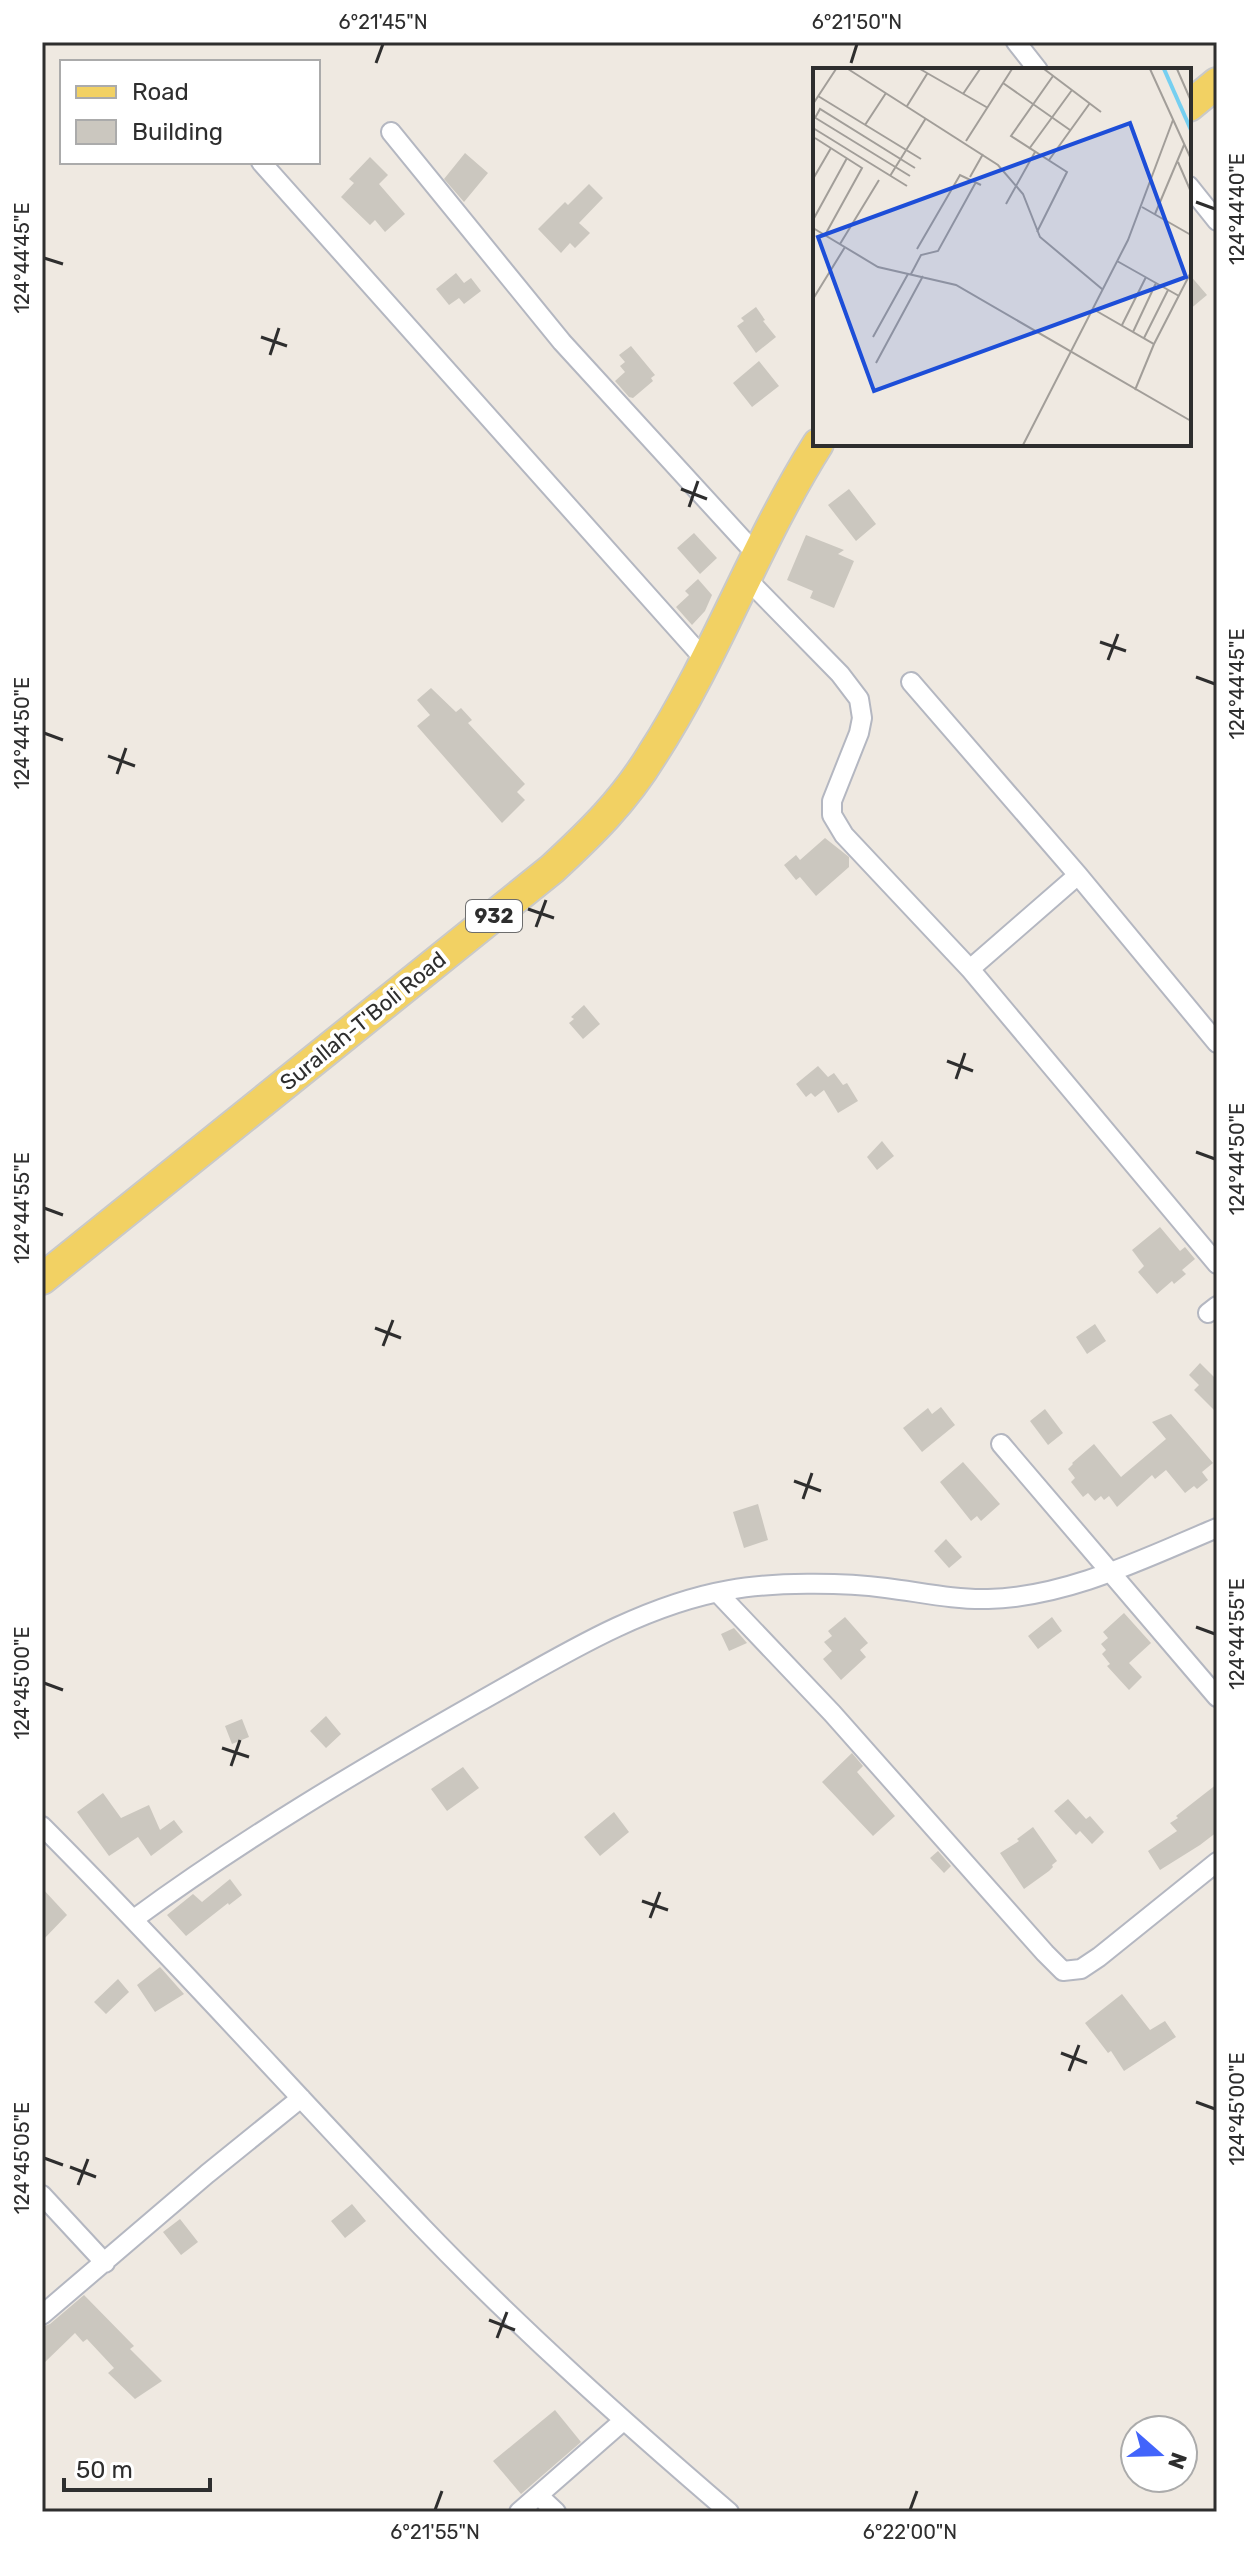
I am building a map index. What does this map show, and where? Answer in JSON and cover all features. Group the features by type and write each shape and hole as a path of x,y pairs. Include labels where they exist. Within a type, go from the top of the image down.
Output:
{"main road":[{"path":"1191,104 1217,83"},
{"name":"Surallah-T'Boli Road","path":"42,1279 552,869 607,818 652,756 706,661 793,484 817,446"}],"street":[{"path":"1016,42 1036,68"},
{"path":"391,132 859,699 862,718 859,733 832,801 832,815 844,835 970,969 1217,1264"},
{"path":"263,164 706,661"},
{"path":"1191,188 1217,221"},
{"path":"911,682 1078,875 1217,1043"},
{"path":"970,969 1078,875"},
{"path":"1001,1444 1217,1697"},
{"path":"134,1919 182,1883 343,1779 562,1655 678,1603 731,1590 804,1585 881,1587 957,1597 1005,1598 1056,1590 1217,1528"},
{"path":"718,1593 832,1713 1063,1971 1081,1969 1214,1871"},
{"path":"42,1826 134,1919 424,2229 541,2345 729,2512"},
{"path":"42,2315 301,2098"},
{"path":"42,2195 105,2263"},
{"path":"519,2512 623,2421"},
{"path":"539,2496 556,2512"}],"building":[{"path":"465,153 488,173 464,202 444,179"},
{"path":"370,157 388,175 379,184 405,214 385,232 375,220 370,225 341,197 354,183 349,179"},
{"path":"589,184 603,198 579,223 590,233 575,248 570,243 561,253 538,229"},
{"path":"456,273 464,283 471,278 481,291 464,304 459,298 449,305 436,289"},
{"path":"1191,276 1207,295 1191,308"},
{"path":"756,307 776,337 756,353 737,326 744,321 741,318"},
{"path":"631,346 655,375 651,378 653,381 633,398 615,381 625,372 620,366 625,362 619,355"},
{"path":"759,361 779,386 752,407 733,383"},
{"path":"849,489 876,524 856,541 828,505"},
{"path":"694,533 717,558 700,574 677,548"},
{"path":"806,535 844,550 838,554 854,561 834,608 810,598 813,591 787,580"},
{"path":"698,579 712,595 705,611 692,625 676,607 689,595 685,591"},
{"path":"431,688 456,712 461,708 472,720 468,723 525,784 517,792 525,800 502,823 417,726 430,715 417,700"},
{"path":"825,838 849,857 849,867 816,896 800,877 796,880 784,865 796,855 800,860"},
{"path":"584,1005 600,1024 583,1039 569,1023"},
{"path":"818,1066 828,1077 834,1073 843,1085 847,1083 858,1101 838,1113 824,1090 815,1097 811,1093 806,1097 796,1084"},
{"path":"882,1141 894,1156 877,1170 867,1157"},
{"path":"1160,1227 1180,1251 1185,1247 1195,1259 1182,1270 1186,1274 1157,1294 1138,1272 1144,1266 1132,1250"},
{"path":"1095,1324 1106,1341 1087,1354 1076,1337"},
{"path":"1200,1363 1217,1380 1217,1413 1194,1390 1199,1385 1189,1375"},
{"path":"941,1407 955,1425 922,1452 903,1428 928,1408 932,1414"},
{"path":"1045,1409 1063,1433 1048,1445 1030,1421"},
{"path":"1171,1414 1213,1463 1202,1472 1208,1480 1197,1489 1194,1486 1185,1493 1166,1470 1155,1479 1152,1475 1117,1507 1109,1496 1104,1500 1101,1496 1095,1501 1088,1493 1083,1497 1071,1482 1075,1478 1068,1469 1072,1463 1094,1444 1121,1477 1166,1439 1152,1422"},
{"path":"963,1462 1000,1504 981,1521 977,1516 971,1521 940,1482"},
{"path":"758,1504 768,1540 744,1548 733,1512"},
{"path":"946,1539 962,1557 949,1568 934,1551"},
{"path":"1124,1613 1151,1643 1129,1663 1142,1677 1129,1690 1107,1666 1110,1664 1102,1654 1106,1650 1101,1644 1108,1638 1103,1632"},
{"path":"845,1617 868,1643 860,1650 866,1657 841,1680 823,1659 832,1651 824,1642 832,1636 828,1631"},
{"path":"1052,1617 1062,1631 1038,1649 1028,1636"},
{"path":"734,1628 747,1643 729,1651 721,1634"},
{"path":"326,1716 341,1734 326,1748 310,1731"},
{"path":"242,1719 249,1737 232,1744 225,1726"},
{"path":"852,1753 863,1766 857,1772 895,1816 873,1836 822,1782"},
{"path":"463,1767 479,1788 447,1811 431,1789"},
{"path":"1217,1784 1217,1832 1160,1870 1148,1851 1177,1831 1170,1823"},
{"path":"103,1793 121,1818 149,1805 160,1830 174,1820 183,1832 151,1856 138,1837 109,1856 77,1812"},
{"path":"1068,1799 1086,1819 1090,1816 1104,1832 1092,1844 1080,1831 1076,1835 1054,1811"},
{"path":"614,1812 629,1832 600,1856 584,1837"},
{"path":"1033,1827 1057,1861 1049,1871 1024,1889 1000,1853"},
{"path":"938,1851 951,1866 944,1873 930,1858"},
{"path":"230,1879 242,1895 186,1936 167,1915 193,1894 202,1902"},
{"path":"42,1888 67,1915 42,1941"},
{"path":"160,1967 184,1994 155,2012 137,1985"},
{"path":"118,1979 129,1992 106,2014 94,2002"},
{"path":"1122,1994 1150,2030 1165,2021 1176,2037 1124,2071 1111,2051 1108,2053 1085,2023"},
{"path":"352,2204 366,2221 345,2238 331,2221"},
{"path":"180,2219 198,2242 181,2255 163,2232"},
{"path":"84,2295 134,2346 130,2349 162,2381 135,2399 108,2373 114,2368 87,2339 83,2342 75,2333 42,2365 42,2327 50,2324"},
{"path":"555,2410 581,2442 521,2494 493,2461"}]}
